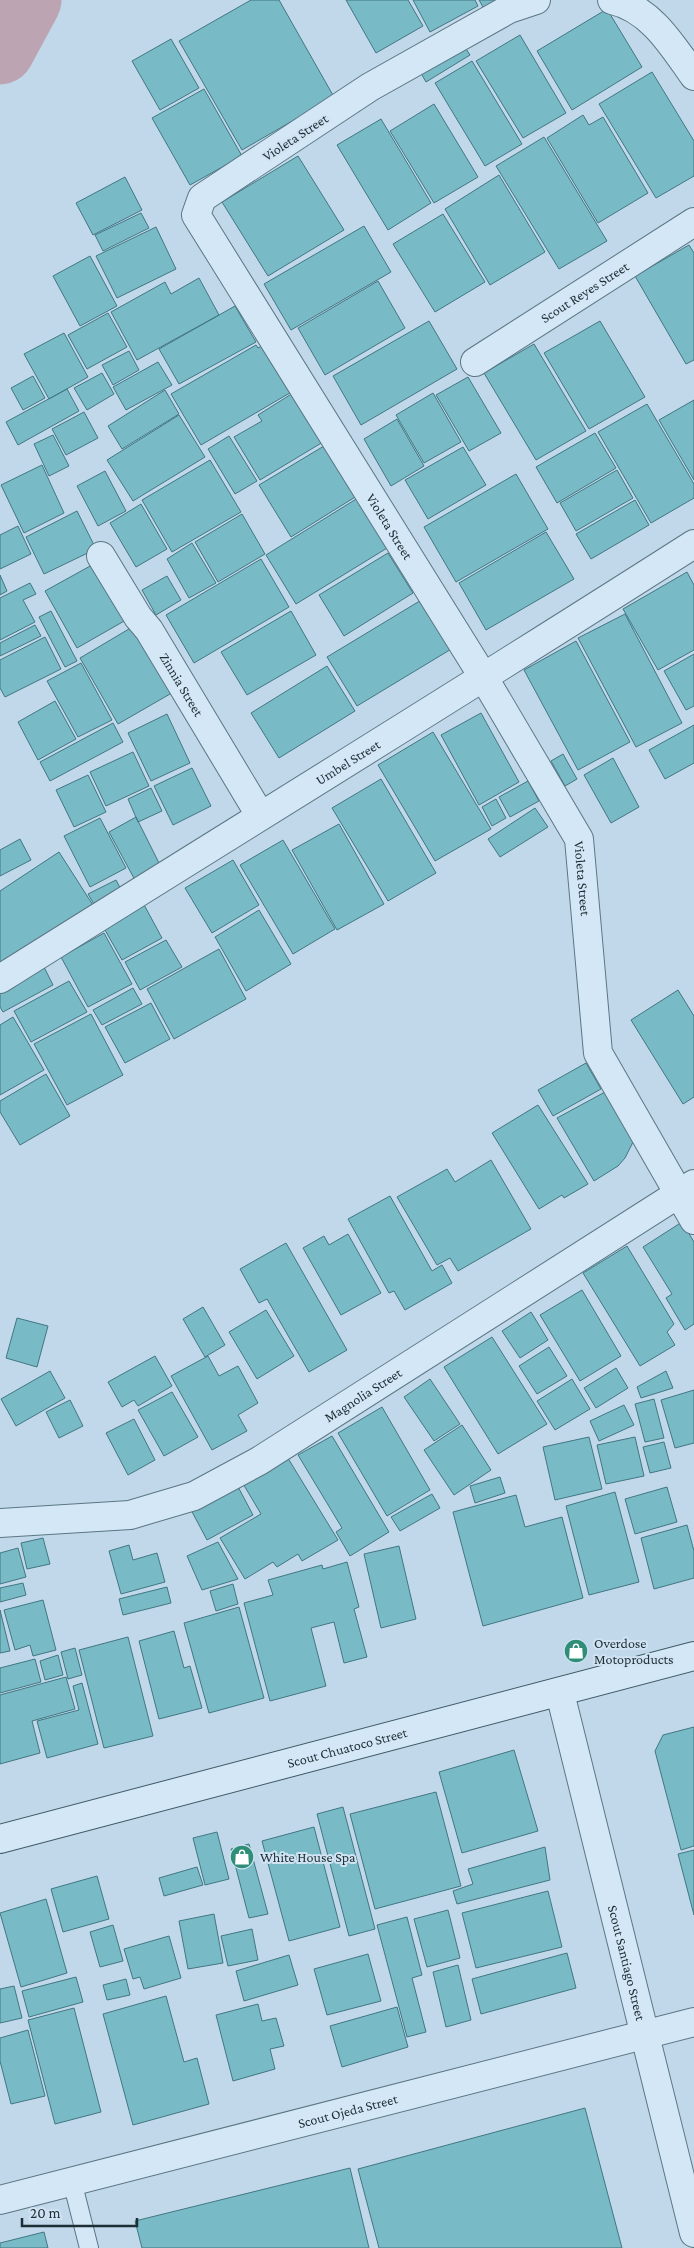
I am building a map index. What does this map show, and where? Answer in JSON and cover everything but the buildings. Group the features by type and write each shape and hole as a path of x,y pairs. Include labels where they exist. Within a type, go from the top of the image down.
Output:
{"street":[{"name":"Violeta Street","path":"536,0 509,9 370,87 202,198 196,215 484,678 579,838 598,1053 686,1188 694,1220"},
{"path":"612,0 624,3 657,25 694,76"},
{"name":"Scout Reyes Street","path":"475,362 694,222"},
{"name":"Umbel Street","path":"0,979 260,815 484,678 694,544"},
{"name":"Zinnia Street","path":"101,556 138,617 149,630 260,815"},
{"name":"Magnolia Street","path":"0,1523 130,1515 194,1496 259,1461 686,1188"},
{"name":"Scout Chuatoco Street","path":"0,1839 560,1693 694,1656"},
{"name":"Scout Santiago Street","path":"560,1693 694,2233"},
{"name":"Scout Ojeda Street","path":"0,2200 694,2022"}],"lane":[{"path":"72,2182 89,2248"}],"waterway":[{"path":"0,50 27,0"}],"place":[{"name":"Overdose Motoproducts","path":"576,1651"},
{"name":"White House Spa","path":"242,1857"}]}
